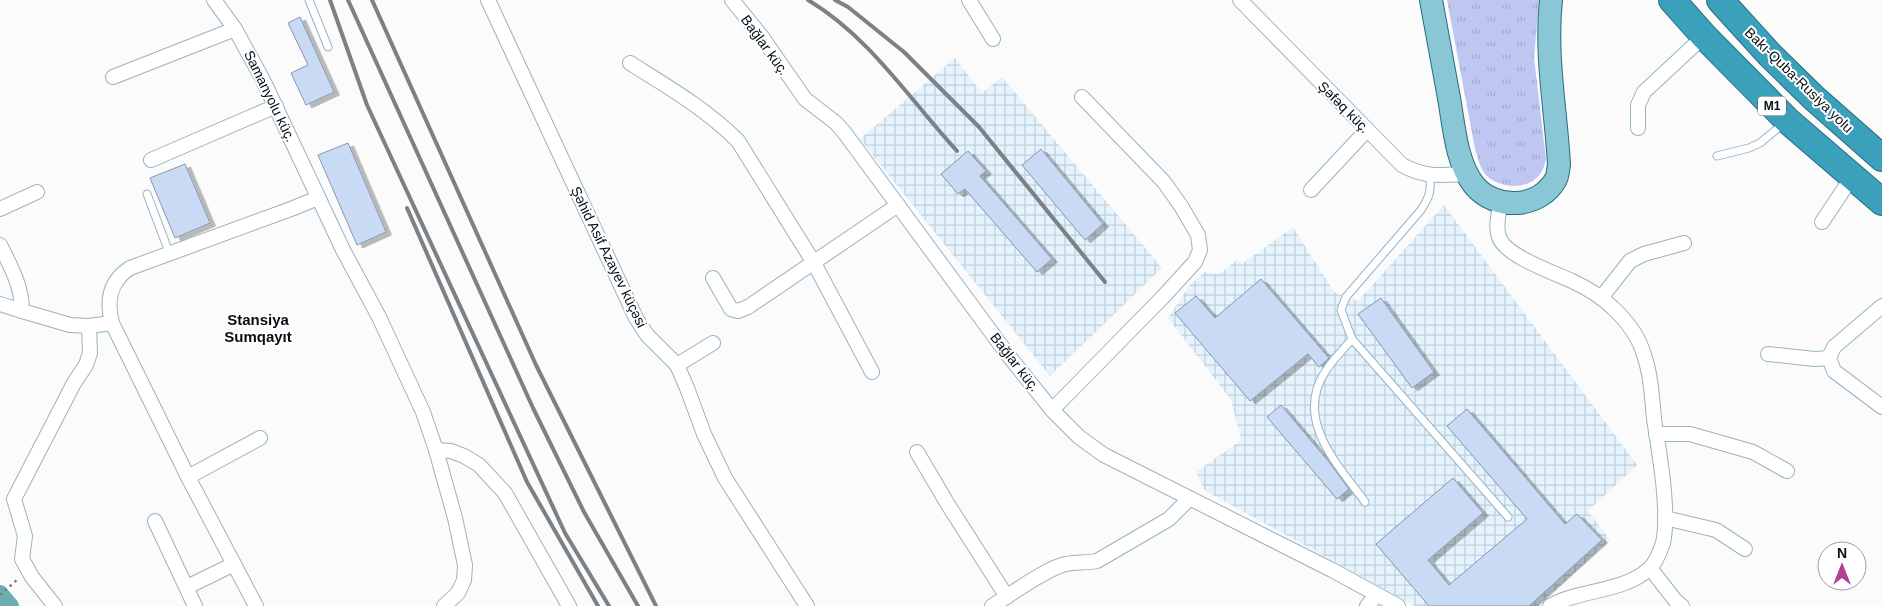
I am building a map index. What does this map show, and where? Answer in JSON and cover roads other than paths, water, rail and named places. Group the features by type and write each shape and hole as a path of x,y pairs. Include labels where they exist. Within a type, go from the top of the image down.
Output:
{"highway":[{"name":"M1","path":"1672,0 1704,36 1788,121 1882,202"},
{"name":"Bakı-Quba-Rusiya yolu","path":"1720,0 1770,55 1814,98 1882,158"}],"main road":[{"path":"1431,0 1456,140 1466,174 1485,195 1500,203 1522,203 1546,191 1556,179 1559,164 1549,58 1551,0"}],"street":[{"name":"Samanyolu küç.","path":"214,0 235,29 276,106 342,250 379,317 423,412 455,518 465,565 464,580 458,593 444,606"},
{"name":"Şəhid Asif Azayev küçəsi","path":"488,0 636,318 647,335 676,365 687,388 704,434 725,478 807,606"},
{"name":"Bağlar küç.","path":"732,0 762,37 805,99 836,123 844,132 1008,355 1052,410 1079,437 1104,455 1332,570 1398,606"},
{"path":"969,0 993,40"},
{"name":"Şəfəq küç.","path":"1240,0 1402,165 1420,174 1466,174"},
{"path":"113,77 235,29"},
{"path":"1638,128 1638,105 1644,92 1704,36"},
{"path":"630,63 696,106 722,125 738,141 814,263 872,372"},
{"path":"1052,410 1162,298 1195,262 1200,250 1198,235 1164,182 1082,97"},
{"path":"151,160 276,106"},
{"path":"1311,190 1367,130"},
{"path":"1822,222 1852,177"},
{"path":"0,209 37,192"},
{"path":"256,606 188,477 112,323 108,305 114,282 130,268 318,198"},
{"path":"1500,203 1497,230 1499,239 1507,247 1528,262 1574,282 1601,298 1613,307 1637,337 1644,354 1648,373 1656,434 1665,518 1663,542 1658,556 1650,568 1637,578 1550,606"},
{"path":"713,278 731,309 738,311 748,307 898,205"},
{"path":"1601,298 1630,261 1644,254 1684,243"},
{"path":"0,246 17,280 22,297 22,310"},
{"path":"0,304 70,325 89,326 112,323"},
{"path":"1882,306 1834,346 1829,358 1834,371 1882,407"},
{"path":"55,606 22,559 25,536 7,498 86,365 90,353 89,326"},
{"path":"676,365 713,343"},
{"path":"1768,354 1815,359 1829,358"},
{"path":"1656,434 1690,434 1753,452 1787,471"},
{"path":"188,477 260,438"},
{"path":"436,450 451,451 479,465 505,493 569,606"},
{"path":"917,452 1007,597"},
{"path":"992,606 1052,569 1066,564 1086,564 1097,561 1169,519 1189,499"},
{"path":"1665,518 1716,530 1745,549"},
{"path":"155,521 195,606"},
{"path":"187,587 234,564"},
{"path":"1650,568 1682,606"},
{"path":"1366,606 1377,595"}],"lane":[{"path":"309,0 328,47"},
{"path":"1718,156 1749,148 1760,143 1788,121"},
{"path":"1430,175 1430,197 1346,297 1341,310 1352,339 1508,517"},
{"path":"147,194 169,252"},
{"path":"1352,339 1324,373 1315,396 1314,412 1319,432 1327,451 1365,502"}],"waterway":[{"path":"0,593 11,606"}],"railway":[{"path":"330,0 367,105 565,533 609,606"},
{"path":"348,0 533,408 584,512 638,606"},
{"path":"372,0 536,365 656,606"},
{"path":"808,0 830,15 870,50 957,151"},
{"path":"835,0 848,7 904,52 979,127 1105,282"},
{"path":"407,208 527,482 598,606"}],"district":[{"name":"Stansiya Sumqayıt","path":"258,328"}]}
